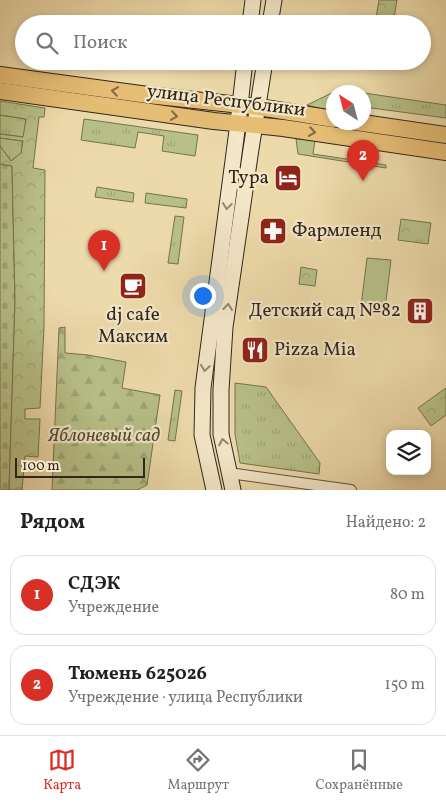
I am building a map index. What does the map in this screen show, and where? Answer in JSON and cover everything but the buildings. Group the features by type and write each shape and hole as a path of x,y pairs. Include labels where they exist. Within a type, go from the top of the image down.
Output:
{"main road":[{"path":"251,15 253,0"},
{"path":"272,15 274,0"},
{"path":"214,490 202,435 203,388 244,70"},
{"path":"233,490 221,434 221,390 226,328 264,70"},
{"name":"улица Республики","path":"0,74 148,96 258,107 326,118"},
{"name":"улица Республики","path":"0,90 446,152"},
{"path":"371,124 446,136"}],"street":[{"path":"229,473 350,490"}],"green space":[{"path":"379,0 397,0 394,15 376,15"},
{"path":"371,94 446,105 446,118 371,108"},
{"path":"326,96 326,110 307,105"},
{"path":"0,101 45,108 44,117 39,117 33,168 45,170 44,327 40,408 25,409 25,419 40,419 38,457 25,456 22,490 9,490 15,301 12,166 0,164 0,146 11,161 21,153 23,141 0,138 0,134 23,137 26,119 0,115"},
{"path":"0,115 26,119 24,137 0,134"},
{"path":"84,119 198,135 195,156 162,151 164,136 138,132 135,148 81,140"},
{"path":"0,138 23,141 21,153 11,161 0,146"},
{"path":"296,139 315,140 313,154 386,165 386,168 298,154"},
{"path":"0,164 12,166 15,301 9,490 0,490"},
{"path":"97,187 134,193 133,202 95,197"},
{"path":"146,193 187,199 186,208 145,203"},
{"path":"175,216 184,217 178,264 168,263"},
{"path":"401,219 431,223 428,244 398,240"},
{"path":"367,258 391,260 385,309 361,306"},
{"path":"301,267 317,270 315,286 299,284"},
{"name":"Яблоневый сад","path":"65,327 65,353 126,362 122,388 160,395 147,485 137,490 52,490 59,328"},
{"path":"235,383 266,387 320,463 319,474 240,463 235,434"},
{"path":"446,388 446,415 431,426 418,408"},
{"path":"175,390 182,391 175,441 168,440"}],"place":[{"name":"Тура","path":"288,178"},
{"name":"Тюмень 625026","path":"363,181"},
{"name":"Фармленд","path":"273,231"},
{"name":"СДЭК","path":"104,271"},
{"name":"dj cafe Максим","path":"133,286"},
{"name":"Детский сад №82","path":"420,311"},
{"name":"Pizza Mia","path":"255,350"}]}
